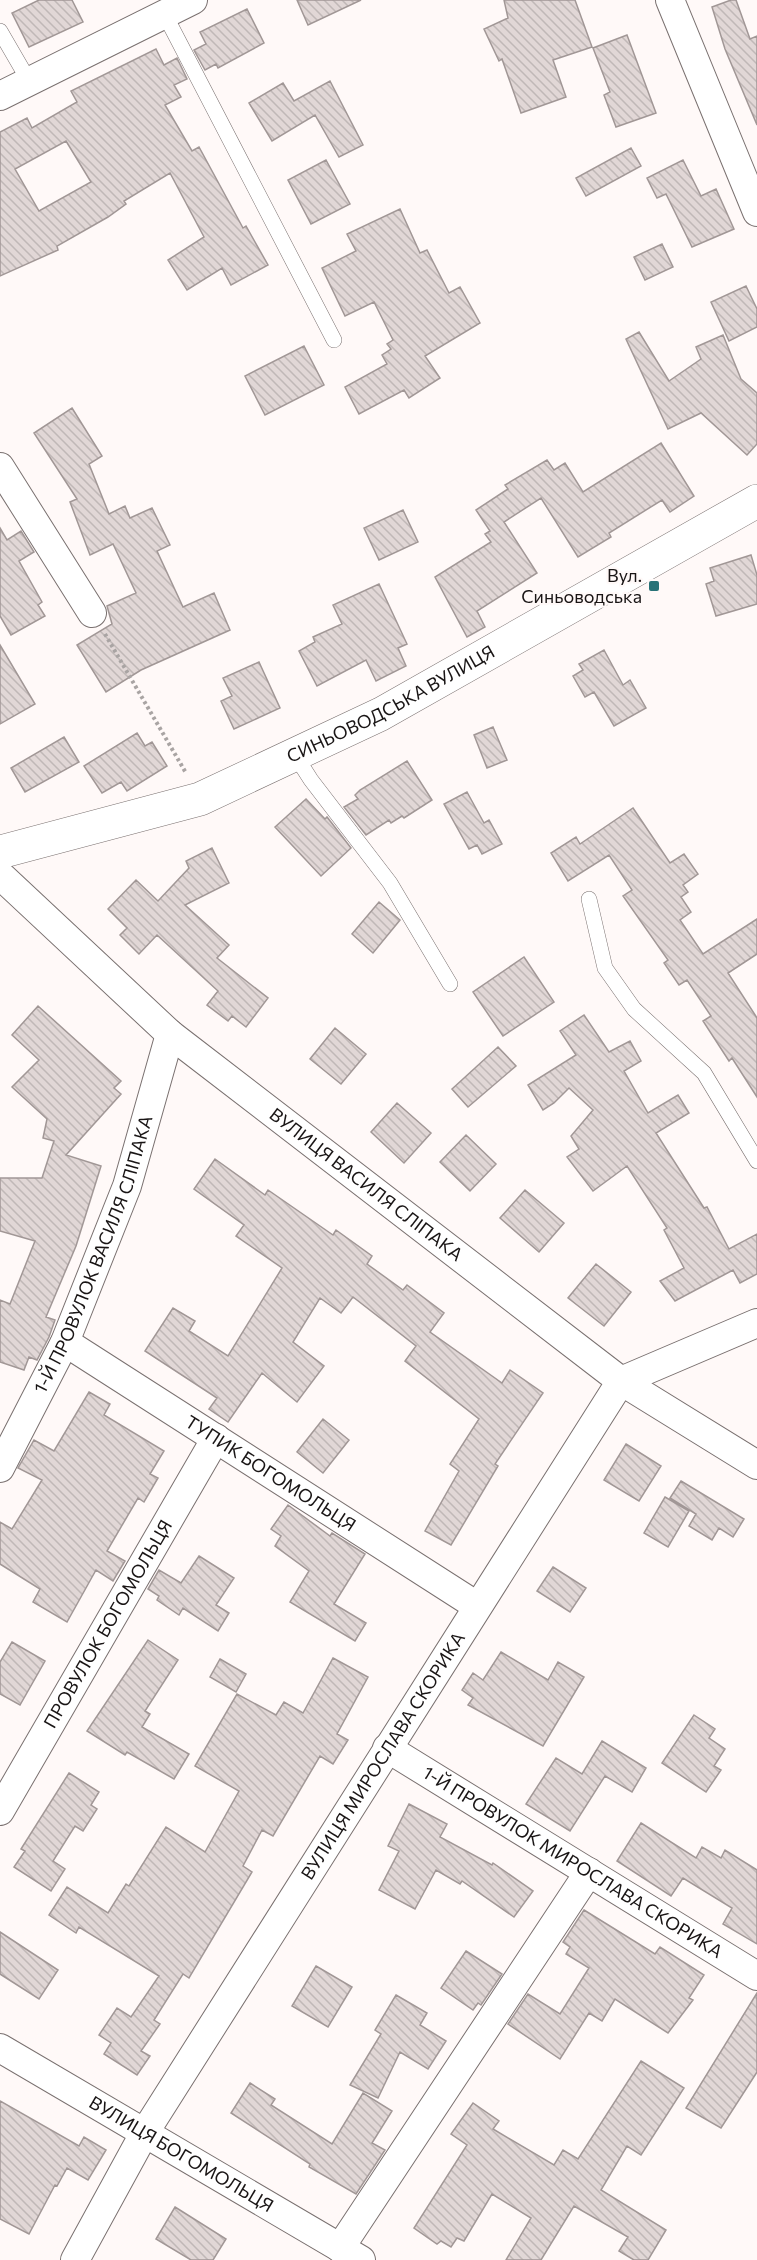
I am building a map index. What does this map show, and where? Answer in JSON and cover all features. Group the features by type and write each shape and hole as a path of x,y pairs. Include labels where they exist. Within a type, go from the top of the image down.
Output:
{"street":[{"path":"0,96 193,0"},
{"path":"670,0 757,212"},
{"path":"0,467 92,613"},
{"name":"СИНЬОВОДСЬКА ВУЛИЦЯ","path":"0,852 200,799 381,714 757,501"},
{"name":"ВУЛИЦЯ ВАСИЛЯ СЛІПАКА","path":"0,874 170,1034 621,1381 757,1465"},
{"name":"1-Й ПРОВУЛОК ВАСИЛЯ СЛІПАКА","path":"0,1468 65,1342 127,1186 170,1034"},
{"path":"621,1381 757,1323"},
{"name":"ТУПИК БОГОМОЛЬЦЯ","path":"65,1342 477,1605"},
{"name":"ВУЛИЦЯ МИРОСЛАВА СКОРИКА","path":"75,2260 146,2132 477,1605 621,1381"},
{"name":"ПРОВУЛОК БОГОМОЛЬЦЯ","path":"0,1811 216,1438"},
{"name":"1-Й ПРОВУЛОК МИРОСЛАВА СКОРИКА","path":"387,1748 757,1976"},
{"path":"351,2254 589,1872"},
{"name":"ВУЛИЦЯ БОГОМОЛЬЦЯ","path":"0,2048 351,2254"}],"lane":[{"path":"164,13 334,340"},
{"path":"0,31 29,81"},
{"path":"295,754 311,780 390,883 450,984"},
{"path":"589,898 605,968 634,1009 704,1073 757,1161"}],"path":[{"path":"92,613 200,799"}],"building":[{"path":"39,0 72,0 83,22 29,47 12,13"},
{"path":"297,0 361,0 308,25"},
{"path":"504,0 575,0 592,47 553,60 566,97 521,113 502,59 499,61 484,29 508,18"},
{"path":"736,0 750,39 757,36 757,125 725,49 712,7"},
{"path":"247,9 264,43 218,68 216,64 205,70 194,50 206,44 200,32"},
{"path":"627,35 656,113 616,127 604,95 610,92 593,48"},
{"path":"156,49 164,65 177,58 187,79 174,85 181,97 165,105 192,151 199,147 243,228 246,226 268,265 231,285 222,268 187,290 168,260 204,237 170,173 124,201 126,204 108,217 57,246 58,250 0,276 0,132 27,118 32,128 77,102 71,91","holes":["66,141 91,182 39,211 15,169"]},
{"path":"330,81 363,145 339,157 315,115 272,141 249,103 283,83 294,101"},
{"path":"631,148 641,166 586,196 576,178"},
{"path":"326,160 350,204 311,224 288,180"},
{"path":"683,160 701,196 716,189 734,229 692,247 666,194 657,198 647,178"},
{"path":"400,209 420,253 427,250 449,293 460,287 480,323 425,356 440,378 409,398 404,390 359,414 345,387 387,364 382,355 391,349 387,344 393,340 374,302 345,316 322,268 356,251 347,234"},
{"path":"662,244 673,267 645,280 634,257"},
{"path":"746,286 757,309 757,327 729,341 711,302"},
{"path":"639,332 669,381 701,359 696,347 723,335 741,379 757,393 757,444 747,455 701,413 668,429 626,339"},
{"path":"304,346 324,385 265,415 245,376"},
{"path":"72,408 102,456 89,464 109,514 125,506 130,518 152,508 170,545 157,551 183,607 214,593 230,630 141,670 106,692 77,645 112,624 107,606 136,593 113,544 90,555 70,502 77,499 34,433"},
{"path":"661,443 694,496 670,512 662,500 609,533 611,537 578,557 541,498 504,522 537,573 477,611 485,627 467,637 435,577 491,542 485,534 490,531 476,510 508,489 505,485 547,460 554,470 565,463 583,492"},
{"path":"403,510 418,542 379,560 364,528"},
{"path":"0,528 7,540 21,531 34,552 19,561 42,602 38,605 45,616 11,635 0,616"},
{"path":"751,555 757,575 757,604 716,616 706,584 714,581 710,568"},
{"path":"379,584 407,644 398,648 406,666 376,681 366,660 317,686 299,651 315,642 313,637 342,624 333,605"},
{"path":"0,645 35,704 0,724"},
{"path":"604,650 623,685 630,680 646,708 614,726 594,692 585,697 573,676 583,670 579,664"},
{"path":"259,662 280,708 234,729 221,701 232,696 223,678"},
{"path":"493,727 507,760 487,768 474,735"},
{"path":"137,733 145,746 152,742 167,766 127,791 121,782 102,793 84,766"},
{"path":"64,737 79,762 25,792 11,768"},
{"path":"407,761 432,800 404,818 402,816 391,823 389,820 366,835 344,807 358,799 355,795 360,790"},
{"path":"467,792 484,823 489,820 502,844 482,854 477,845 469,849 444,804"},
{"path":"306,799 325,819 327,817 351,848 321,876 275,827"},
{"path":"633,808 670,863 684,854 698,874 683,885 688,892 681,897 691,912 680,920 703,954 757,919 757,954 728,973 757,1018 757,1097 732,1058 729,1061 703,1021 711,1016 687,980 679,985 664,963 668,960 623,896 632,890 609,855 568,881 551,853 576,837 580,844"},
{"path":"212,848 229,883 185,905 229,945 217,958 268,998 246,1027 232,1016 228,1021 207,1005 218,991 157,935 139,954 120,935 127,928 108,909 136,880 158,901 189,868 186,861"},
{"path":"379,902 400,920 373,953 352,934"},
{"path":"524,957 554,1002 503,1036 473,992"},
{"path":"38,1006 121,1081 114,1088 121,1094 66,1155 101,1166 76,1246 46,1317 55,1320 49,1337 37,1360 29,1357 24,1370 0,1362 0,1300 10,1304 35,1241 0,1231 0,1178 42,1178 54,1141 43,1138 47,1119 12,1087 39,1060 12,1035"},
{"path":"584,1015 609,1052 630,1041 641,1061 624,1071 648,1113 678,1095 689,1113 656,1133 704,1208 707,1207 729,1249 757,1234 757,1274 740,1283 733,1270 675,1301 660,1281 684,1268 664,1230 667,1228 627,1166 593,1191 567,1157 579,1149 571,1136 593,1110 569,1088 543,1110 528,1085 576,1055 560,1031"},
{"path":"335,1028 366,1054 341,1084 310,1059"},
{"path":"498,1047 516,1066 468,1107 452,1089"},
{"path":"397,1103 431,1133 404,1163 371,1132"},
{"path":"466,1135 496,1164 470,1191 440,1162"},
{"path":"215,1159 265,1195 268,1190 333,1235 336,1230 372,1256 367,1264 403,1290 407,1285 444,1313 430,1332 502,1383 510,1370 543,1393 495,1464 498,1466 451,1545 425,1531 459,1471 450,1464 479,1419 405,1361 416,1346 353,1297 341,1313 320,1298 293,1342 324,1366 297,1402 262,1373 228,1422 209,1409 217,1398 145,1351 173,1308 195,1321 189,1331 228,1356 282,1268 236,1236 244,1225 194,1189"},
{"path":"525,1190 564,1223 539,1252 500,1218"},
{"path":"596,1264 631,1292 604,1326 568,1298"},
{"path":"89,1392 110,1404 104,1415 164,1451 150,1474 158,1478 144,1502 138,1498 107,1551 125,1561 113,1581 96,1570 67,1622 33,1602 40,1589 0,1564 0,1522 12,1529 42,1480 18,1468 34,1440 54,1451"},
{"path":"323,1419 349,1440 323,1473 297,1452"},
{"path":"626,1444 661,1466 639,1501 604,1480"},
{"path":"681,1481 744,1519 733,1537 719,1528 712,1540 689,1526 696,1514 670,1498"},
{"path":"665,1497 689,1511 668,1547 644,1533"},
{"path":"288,1505 330,1536 332,1533 365,1554 334,1604 366,1623 355,1641 290,1602 309,1571 275,1546 281,1536 271,1529"},
{"path":"199,1556 234,1578 216,1605 229,1613 218,1631 183,1608 179,1615 157,1600 159,1596 148,1589 159,1570 181,1583"},
{"path":"553,1567 586,1588 570,1612 537,1591"},
{"path":"148,1640 178,1660 145,1711 150,1714 142,1727 189,1754 174,1779 127,1752 125,1755 87,1731"},
{"path":"12,1642 45,1661 20,1705 0,1694 0,1662"},
{"path":"501,1652 548,1680 558,1662 584,1677 543,1746 468,1705 473,1698 462,1690 473,1673 483,1680"},
{"path":"333,1658 368,1677 337,1734 348,1740 333,1764 320,1756 273,1836 262,1830 243,1866 252,1872 189,1978 183,1974 154,2020 160,2024 141,2051 150,2056 137,2075 104,2054 111,2043 99,2035 117,2008 131,2017 159,1976 79,1927 76,1933 49,1915 67,1887 108,1913 126,1884 129,1886 166,1827 205,1852 239,1791 195,1766 237,1694 276,1715 284,1702 303,1713"},
{"path":"220,1659 246,1674 236,1692 210,1677"},
{"path":"694,1715 715,1729 709,1738 725,1749 714,1766 721,1770 706,1792 662,1763"},
{"path":"602,1741 646,1768 632,1792 605,1776 570,1831 526,1804 556,1758 582,1774"},
{"path":"69,1773 99,1792 91,1805 97,1809 83,1831 75,1826 53,1861 65,1869 51,1891 14,1867 25,1851 21,1849"},
{"path":"409,1804 447,1824 440,1837 492,1865 493,1863 533,1891 514,1917 462,1881 460,1884 436,1870 415,1909 379,1890 399,1851 388,1846"},
{"path":"641,1823 696,1858 702,1847 721,1858 725,1850 757,1870 757,1944 723,1924 732,1908 683,1878 671,1896 617,1861"},
{"path":"584,1910 655,1954 660,1947 704,1975 689,1998 693,2000 668,2033 615,1999 602,2021 589,2013 560,2059 508,2024 528,1994 560,2014 589,1968 566,1954 570,1947 563,1942"},
{"path":"0,1932 58,1970 39,1999 0,1974"},
{"path":"466,1951 502,1974 481,2005 478,2003 473,2010 441,1988"},
{"path":"316,1966 352,1987 328,2027 292,2006"},
{"path":"757,1993 757,2072 721,2128 686,2108"},
{"path":"396,1995 427,2013 420,2025 446,2041 428,2069 400,2052 378,2098 350,2085 381,2034 375,2030"},
{"path":"641,2061 684,2088 641,2155 627,2146 601,2190 666,2230 648,2260 634,2260 619,2251 628,2237 574,2206 541,2260 506,2260 531,2218 492,2194 464,2241 457,2238 451,2247 441,2241 437,2244 414,2228 467,2145 451,2134 473,2103 499,2121 493,2129 554,2165 563,2150 578,2159"},
{"path":"250,2083 275,2099 271,2105 332,2144 363,2093 392,2111 372,2143 385,2150 356,2194 309,2167 310,2164 231,2113"},
{"path":"0,2101 79,2146 84,2137 106,2150 88,2180 67,2168 57,2186 55,2185 29,2234 0,2219"},
{"path":"175,2207 226,2239 213,2260 191,2260 156,2239"}],"place":[{"name":"Вул. Синьоводська","path":"654,586"}]}
